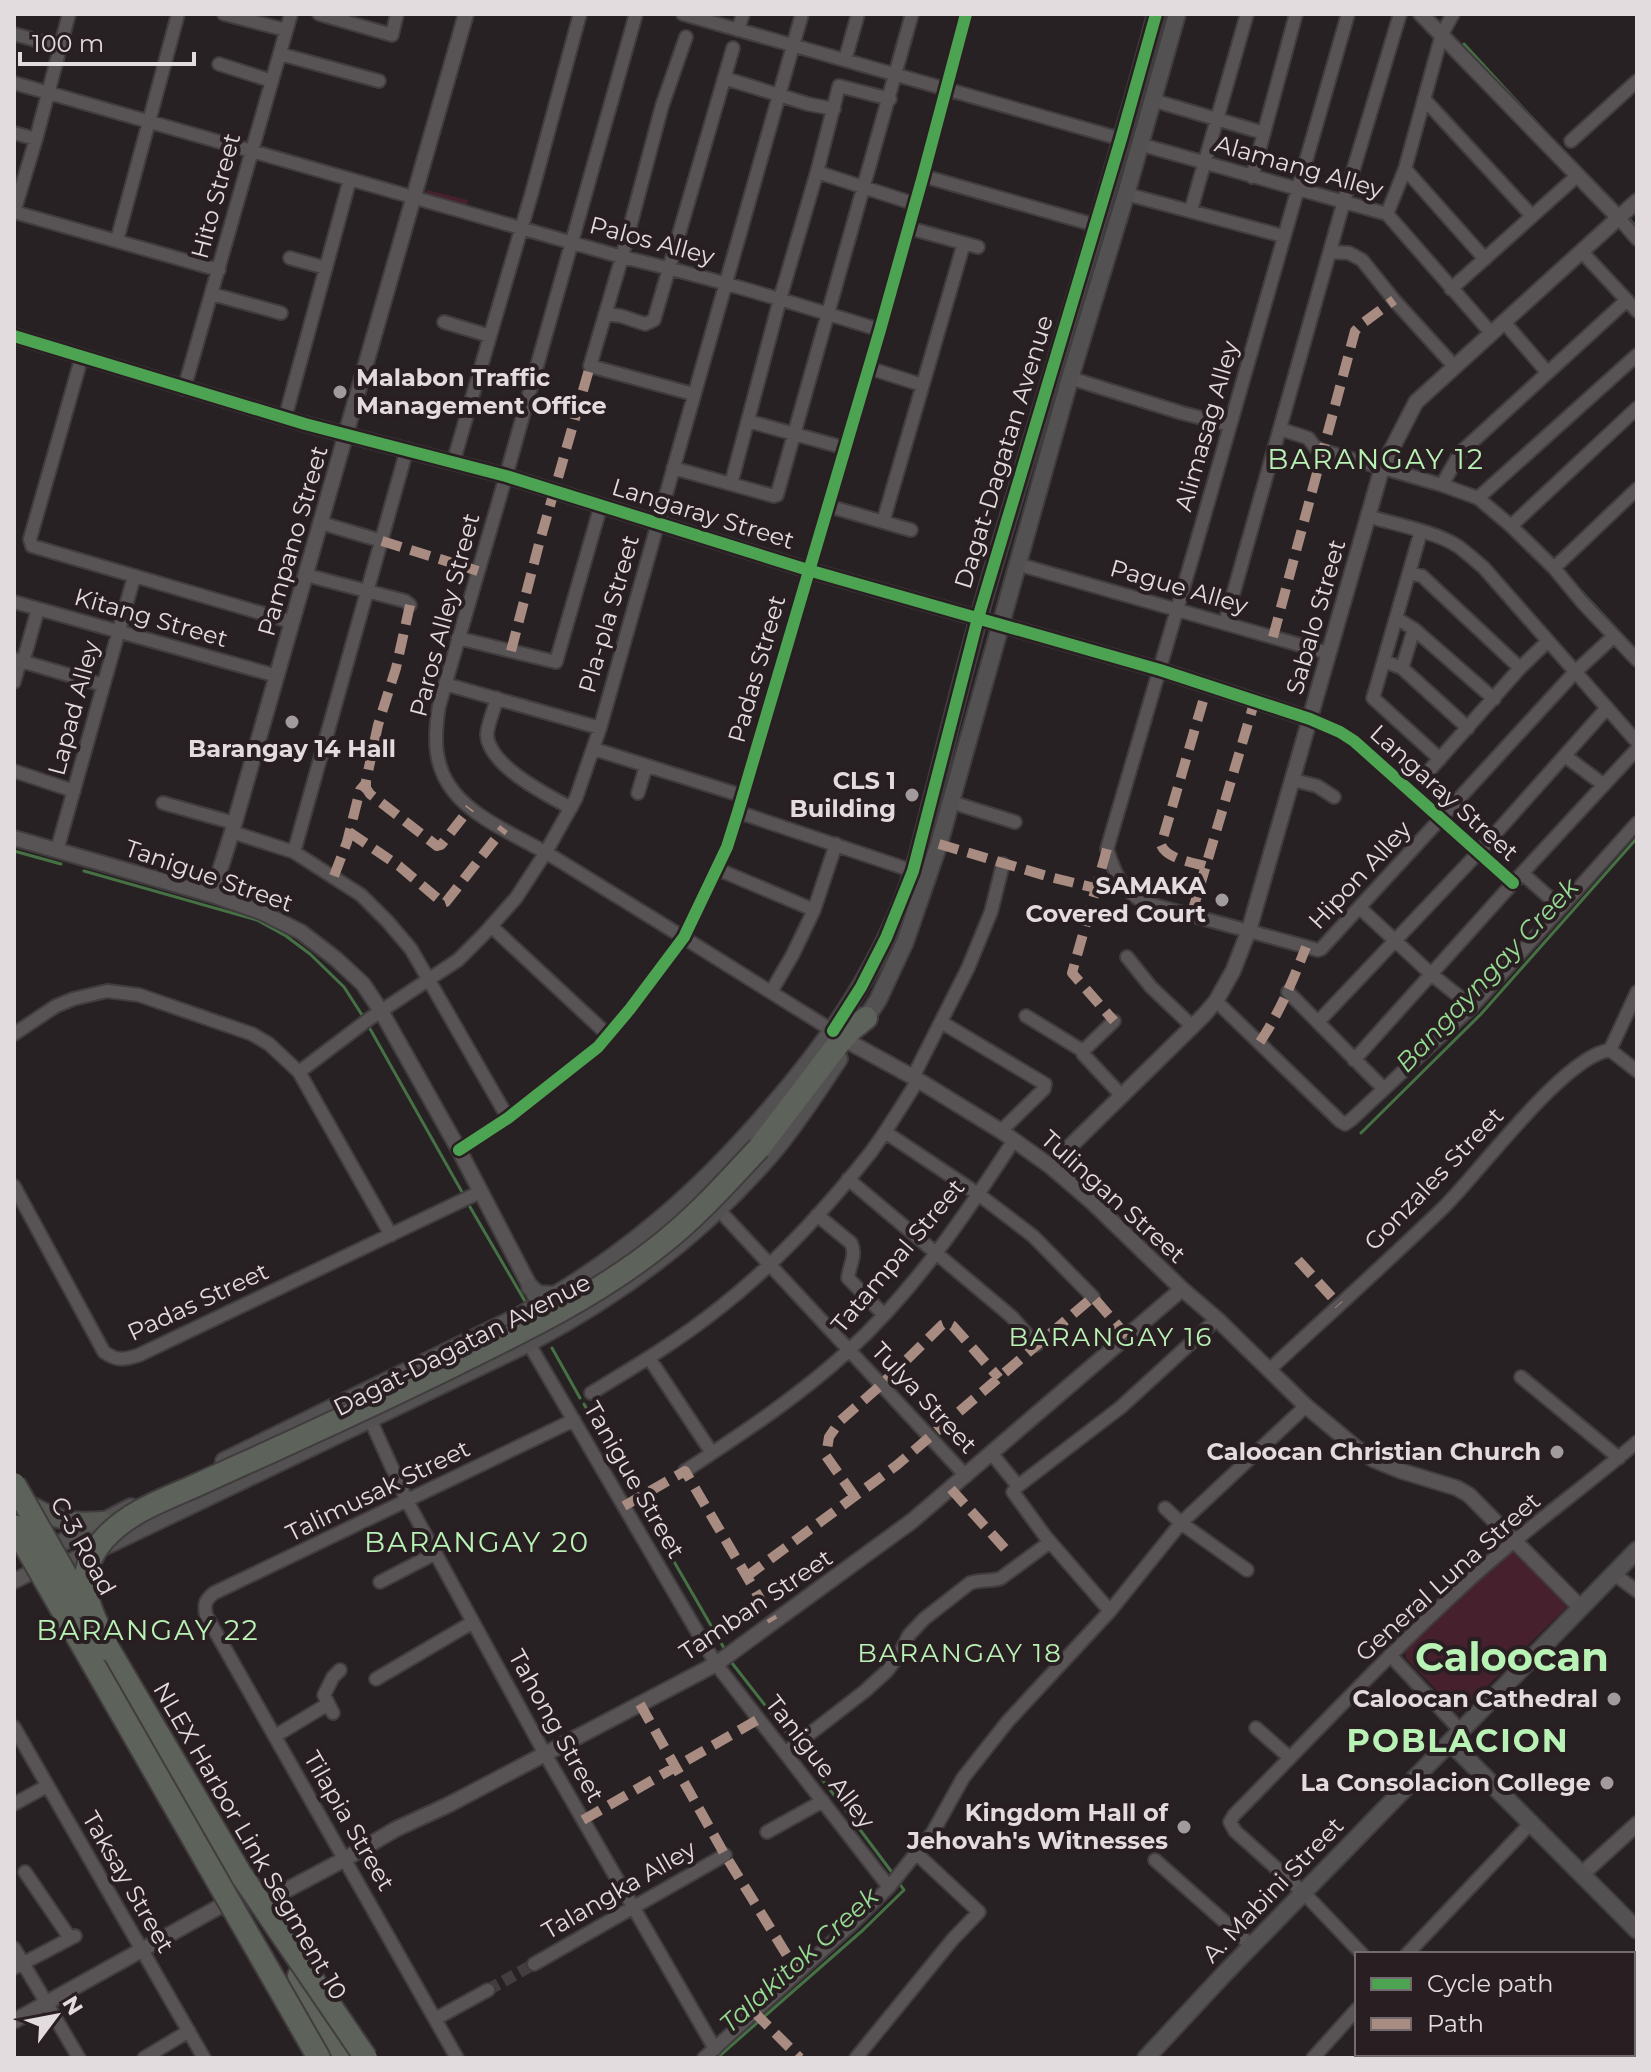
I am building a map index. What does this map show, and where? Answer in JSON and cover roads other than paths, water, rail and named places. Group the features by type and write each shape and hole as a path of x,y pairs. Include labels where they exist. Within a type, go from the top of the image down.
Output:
{"highway":[{"path":"109,1650 85,1594 85,1576 89,1560 119,1523 151,1505 338,1421 508,1339 621,1273 665,1242 711,1200 759,1148 839,1043 866,1018"},
{"name":"NLEX Harbor Link Segment 10","path":"14,1484 349,2058"},
{"name":"NLEX Harbor Link Segment 10","path":"14,1526 318,2058"},
{"path":"242,1876 366,2058"}],"main road":[{"name":"Dagat-Dagatan Avenue","path":"34,1571 55,1546 515,1318 622,1250 662,1220 753,1130 833,1031 861,987 886,938 913,871 978,618 1156,14"},
{"name":"Dagat-Dagatan Avenue","path":"34,1571 66,1564 114,1542 554,1330 635,1279 719,1210 774,1151 878,1000 905,942 930,873 1177,14"},
{"path":"951,722 971,727"},
{"path":"530,1287 538,1294 555,1295"},
{"name":"C-3 Road","path":"14,1473 349,2058"},
{"path":"33,1507 56,1519 74,1523 103,1521"},
{"path":"14,1537 318,2058"},
{"path":"86,1602 96,1562 114,1542"},
{"name":"A. Mabini Street","path":"1146,2058 1637,1550"},
{"path":"1456,1736 1531,1823 1637,1930"}],"street":[{"path":"69,14 14,212 219,270"},
{"path":"117,240 178,14"},
{"path":"224,14 286,30"},
{"name":"Hito Street","path":"184,389 291,14"},
{"path":"319,14 344,18 392,35 397,14"},
{"name":"Pampano Street","path":"212,895 466,14"},
{"path":"453,463 580,14"},
{"name":"Paros Alley Street","path":"636,14 439,706 434,735 436,754 452,790 465,805 833,1031"},
{"path":"738,30 743,14"},
{"name":"Pla-pla Street","path":"299,1072 381,1011 458,960 516,898 571,808 594,749 802,14"},
{"path":"845,60 858,14"},
{"path":"673,468 776,496 912,14"},
{"name":"Padas Street","path":"459,1150 508,1118 598,1047 684,937 727,847 880,330 966,14"},
{"path":"1191,210 1247,14"},
{"path":"1252,177 1296,14"},
{"name":"Alimasag Alley","path":"1143,902 1129,892 1115,874 1107,849 1348,14"},
{"path":"1225,623 1400,14"},
{"path":"1421,14 1637,239"},
{"path":"1387,214 1405,169 1442,34 1453,14"},
{"path":"689,15 1121,139"},
{"path":"14,34 60,47"},
{"path":"686,37 662,106 590,366 693,394"},
{"path":"605,314 645,324 652,322 733,48"},
{"path":"280,54 379,81"},
{"path":"219,64 272,81"},
{"path":"724,78 834,109"},
{"path":"1571,141 1637,81"},
{"name":"Palos Alley","path":"14,83 880,330"},
{"path":"731,484 839,86 890,99"},
{"path":"1424,99 1532,216"},
{"path":"1152,100 1264,133"},
{"path":"14,133 36,139"},
{"name":"Alamang Alley","path":"1139,144 1387,214 1492,334"},
{"path":"1405,169 1485,259"},
{"path":"817,172 915,204"},
{"path":"1451,289 1578,175"},
{"path":"923,176 1095,225"},
{"path":"285,418 350,179"},
{"path":"1126,194 1283,236"},
{"name":"Sabalo Street","path":"1050,1166 1193,1027 1216,1001 1233,971 1249,930 1382,468 1416,402 1637,201"},
{"path":"909,228 978,247"},
{"path":"883,522 964,243"},
{"path":"1331,252 1349,253 1362,260 1454,366"},
{"path":"1582,252 1637,311"},
{"path":"290,258 326,268"},
{"path":"212,294 281,313"},
{"path":"1442,485 1460,453 1627,300"},
{"path":"444,322 490,336"},
{"path":"1504,322 1547,372"},
{"name":"Langaray Street","path":"14,336 285,418 506,476 808,570 1160,670 1310,719 1354,741 1478,853 1561,908"},
{"path":"1478,498 1637,355"},
{"path":"82,356 30,541 35,548 292,622"},
{"path":"869,368 922,385"},
{"path":"1070,378 1230,425"},
{"path":"1511,526 1637,408"},
{"path":"748,421 845,448"},
{"path":"1280,429 1308,438 1315,447 1324,451 1478,498 1554,568 1637,660"},
{"path":"294,852 407,449"},
{"path":"1554,568 1637,489"},
{"path":"458,638 556,662 601,505"},
{"path":"828,506 911,530"},
{"path":"1367,516 1421,531 1458,547 1484,568 1637,742"},
{"path":"321,523 382,541"},
{"path":"1421,531 1373,700 1440,759"},
{"name":"Pague Alley","path":"1017,564 1328,653"},
{"path":"1409,573 1422,576 1520,668"},
{"path":"306,575 405,601 410,605"},
{"name":"Lapad Alley","path":"57,850 134,577"},
{"name":"Kitang Street","path":"14,602 277,676"},
{"path":"14,682 38,609"},
{"path":"1396,618 1414,629 1494,699"},
{"path":"1402,668 1414,629"},
{"name":"Hipon Alley","path":"1143,902 1318,950 1575,672 1614,636"},
{"path":"1399,780 1414,765 1426,774 1548,641"},
{"path":"19,661 103,685"},
{"path":"1384,661 1402,668 1468,728"},
{"path":"445,684 600,728"},
{"path":"497,698 487,735 493,750 509,770 526,783 571,808"},
{"path":"1318,1022 1478,853 1607,708"},
{"path":"594,749 743,796"},
{"path":"1354,1060 1637,749"},
{"path":"1565,756 1604,785"},
{"path":"638,793 646,766"},
{"path":"14,771 74,791"},
{"path":"1293,780 1317,786 1334,797"},
{"path":"951,802 1015,822"},
{"path":"163,803 294,852 361,895 411,949 508,1118"},
{"path":"738,812 913,871"},
{"path":"1216,1001 1345,1124 1472,1007 1637,823"},
{"name":"Tanigue Street","path":"14,838 261,912 301,932 336,959 363,984 381,1011 554,1330"},
{"path":"771,992 814,910 836,844"},
{"path":"591,1393 649,1358 719,1309 770,1264 817,1215 885,1132 968,968 991,912 1003,864"},
{"path":"717,869 814,910"},
{"path":"1360,908 1431,974 1472,1007"},
{"path":"491,926 608,1035"},
{"path":"1127,957 1151,987 1193,1027"},
{"path":"14,1034 56,1006 107,991 139,995 252,1034 269,1044 299,1072 391,1235"},
{"path":"1288,992 1383,1088"},
{"path":"1637,992 1610,1050 1637,1071"},
{"path":"1026,1016 1083,1051 1122,1096"},
{"path":"1083,1051 1114,1021"},
{"name":"Tatampal Street","path":"685,1471 798,1392 849,1350 883,1314 936,1252 978,1194 1007,1135 1044,1089 1045,1084 941,1022"},
{"name":"Tulingan Street","path":"851,1043 915,1078 1007,1135 1050,1166 1217,1319 1306,1406 1354,1446 1374,1460 1457,1488 1469,1495 1580,1607"},
{"name":"Gonzales Street","path":"1269,1370 1446,1206 1533,1107 1573,1070 1600,1051 1610,1050"},
{"path":"885,1132 978,1194 1033,1236 1093,1297"},
{"path":"848,1179 1012,1317 1036,1345"},
{"name":"Padas Street","path":"14,1186 104,1352 124,1360 480,1192"},
{"name":"Tulya Street","path":"719,1210 966,1476"},
{"path":"817,1215 851,1243 853,1261 848,1278 883,1314"},
{"name":"Tamban Street","path":"262,1903 396,1829 448,1805 723,1659 912,1521 966,1476 996,1458 1182,1289"},
{"name":"Tanigue Street","path":"515,1318 574,1420 723,1659"},
{"path":"1110,1611 1050,1542 1013,1492 1121,1407 1217,1319"},
{"path":"649,1358 712,1453"},
{"path":"1521,1377 1619,1458"},
{"path":"704,2058 889,1887 933,1832 963,1778 1008,1721 1110,1611 1181,1523 1306,1406"},
{"name":"Tahong Street","path":"370,1419 407,1501 545,1754 715,2049"},
{"name":"Talimusak Street","path":"204,1604 214,1593 574,1420"},
{"name":"General Luna Street","path":"1304,1893 1235,1831 1230,1822 1234,1815 1390,1655 1466,1583 1502,1550 1637,1442"},
{"path":"996,1458 1018,1486"},
{"path":"1165,1508 1247,1570"},
{"path":"785,1753 887,1671 909,1635 924,1619 970,1583 1001,1578 1050,1542"},
{"path":"380,1582 436,1553"},
{"name":"Dagat-Dagatan Avenue","path":"14,1581 34,1571"},
{"path":"1614,1574 1637,1591"},
{"name":"Tilapia Street","path":"204,1604 206,1615 457,2058"},
{"path":"376,1679 473,1622"},
{"path":"1390,1655 1456,1736"},
{"name":"Tanigue Alley","path":"723,1659 785,1753 889,1887"},
{"path":"275,1736 330,1708 324,1695 340,1670"},
{"name":"Taksay Street","path":"14,1727 204,2058"},
{"path":"1256,1728 1290,1758"},
{"path":"14,1804 47,1786"},
{"path":"767,1832 823,1801"},
{"path":"1409,1952 1531,1823"},
{"path":"1582,1874 1637,1824"},
{"path":"856,2058 953,1939 979,1912 917,1854"},
{"name":"Talangka Alley","path":"534,1964 725,1855"},
{"path":"1155,1860 1252,1946"},
{"path":"18,1966 74,1936 25,1872"},
{"path":"1304,1893 1360,1952"},
{"path":"14,2021 226,1903"},
{"path":"14,1948 18,1966 46,2003 79,2058"},
{"path":"435,2019 488,1990"},
{"path":"1313,2058 1355,2011"},
{"path":"144,2058 189,2031"}],"waterway":[{"path":"1464,44 1545,132"},
{"path":"1628,218 1637,228"},
{"path":"1581,591 1637,651"},
{"name":"Bangayngay Creek","path":"1361,1133 1481,1014 1637,838"},
{"path":"14,851 61,864"},
{"path":"84,871 257,920 310,954 344,987 364,1018"},
{"path":"369,1027 462,1192"},
{"path":"470,1207 526,1303"},
{"path":"552,1348 580,1398"},
{"path":"584,1404 595,1424"},
{"path":"607,1444 633,1489"},
{"path":"643,1508 724,1648"},
{"path":"732,1663 786,1732"},
{"path":"801,1751 894,1875"},
{"name":"Talakitok Creek","path":"717,2058 863,1930 904,1890 899,1883"}],"tunnel":[{"path":"488,1990 534,1964"}],"place":[{"name":"Malabon Traffic Management Office","path":"340,392"},
{"name":"Barangay 14 Hall","path":"292,722"},
{"name":"CLS 1 Building","path":"912,795"},
{"name":"SAMAKA Covered Court","path":"1222,900"},
{"name":"Caloocan Christian Church","path":"1557,1452"},
{"name":"Caloocan Cathedral","path":"1614,1699"},
{"name":"La Consolacion College","path":"1607,1783"},
{"name":"Kingdom Hall of Jehovah's Witnesses","path":"1184,1827"}],"district":[{"name":"BARANGAY 12","path":"1376,459"},
{"name":"BARANGAY 16","path":"1111,1337"},
{"name":"BARANGAY 20","path":"477,1542"},
{"name":"BARANGAY 22","path":"148,1630"},
{"name":"BARANGAY 18","path":"960,1653"},
{"name":"Caloocan","path":"1512,1657"},
{"name":"POBLACION","path":"1458,1741"}]}
